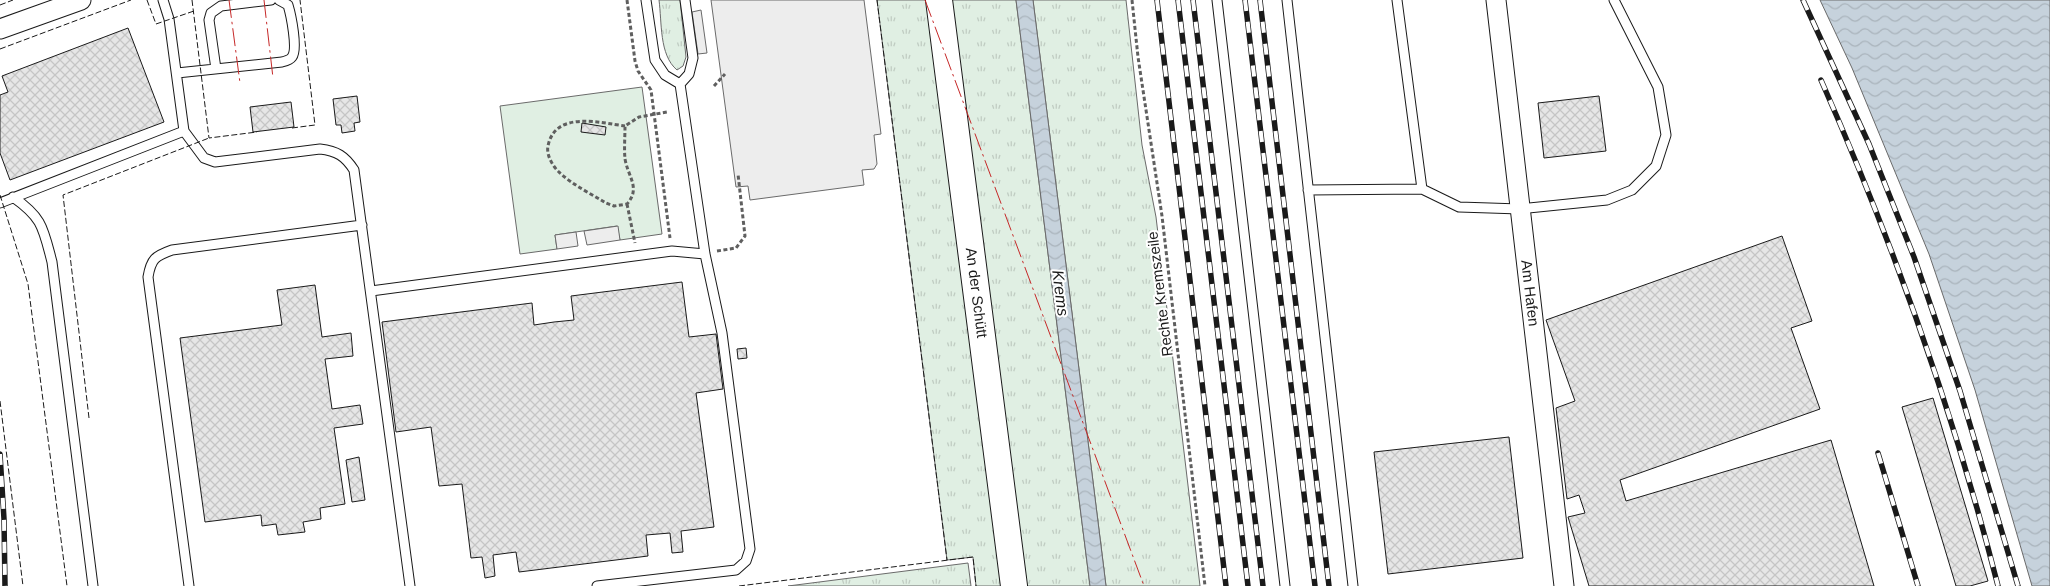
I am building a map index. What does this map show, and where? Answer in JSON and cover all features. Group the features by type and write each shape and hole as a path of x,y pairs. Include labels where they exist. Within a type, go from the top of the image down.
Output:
{"street":[{"path":"0,29 81,0"},
{"name":"An der Schütt","path":"939,0 1014,586"},
{"name":"Am Hafen","path":"1496,0 1564,586"}],"lane":[{"path":"162,0 170,19 184,131 204,158 215,162 320,149 335,151 346,158 354,170 410,586"},
{"path":"216,69 209,20 210,13 220,6 270,0"},
{"path":"177,73 289,60 294,55 290,12 288,5 279,0"},
{"path":"597,586 736,570 746,560 750,549 722,333 705,254 680,84 666,75 655,60 646,0"},
{"path":"680,84 689,74 693,58 685,0"},
{"path":"1217,0 1285,586"},
{"path":"1287,0 1353,586"},
{"path":"1398,0 1422,189"},
{"path":"1308,190 1422,189 1459,207 1520,209 1607,200 1632,190 1656,166 1666,135 1658,87 1614,0"},
{"path":"0,203 184,131"},
{"path":"13,198 31,210 44,229 52,262 93,586"},
{"path":"189,586 148,277 150,264 159,255 172,250 362,225"},
{"path":"371,291 672,252 705,254"}],"path":[{"path":"627,0 634,61 638,71 651,90 672,252"},
{"name":"Rechte Kremszeile","path":"1132,0 1138,57 1162,216 1205,586"},
{"path":"714,86 725,74"},
{"path":"627,204 614,206 606,203 560,174 551,160 548,151 552,135 566,124 587,121 625,126 639,117 667,112"},
{"path":"625,126 625,160 634,183 634,192 627,204 638,256"},
{"path":"705,254 736,248 744,236 738,174"}],"green space":[{"path":"659,0 680,0 686,57 683,66 677,70 671,64 664,47"},
{"path":"877,0 926,0 1002,586 976,586 973,557 947,560"},
{"path":"951,0 1016,0 1090,586 1027,586"},
{"path":"1033,0 1126,0 1142,145 1156,217 1200,586 1106,586"},
{"path":"642,87 662,234 620,240 617,226 555,235 557,249 520,254 500,106"},
{"path":"968,563 971,586 788,586"}],"shaded area":[{"path":"711,0 864,0 881,134 874,135 877,164 874,169 862,170 864,185 750,200 748,186 736,187"},
{"path":"701,10 707,53 698,54 692,12"},
{"path":"618,226 620,240 587,245 584,231"},
{"path":"576,232 578,246 557,249 555,235"}],"water":[{"name":"Krems","path":"1016,0 1033,0 1106,586 1090,586"},
{"path":"1820,0 2050,0 2050,586 2032,586 1975,390 1929,254 1852,68"}],"building":[{"path":"128,28 164,122 10,180 0,153 0,95 8,92 2,76"},
{"path":"357,96 360,122 354,123 355,131 342,133 341,125 336,125 333,99"},
{"path":"1599,96 1606,151 1544,158 1538,103"},
{"path":"291,102 294,127 253,132 250,107"},
{"path":"582,123 606,127 605,135 581,132"},
{"path":"1782,236 1812,321 1791,328 1820,409 1620,480 1626,501 1831,440 1874,586 1589,586 1568,517 1585,513 1579,495 1567,499 1556,408 1575,401 1546,320"},
{"path":"682,282 689,337 716,334 723,389 696,393 714,527 681,531 683,552 672,553 670,533 646,535 648,556 519,572 516,552 493,555 495,576 485,578 482,557 471,558 462,484 439,486 431,427 396,432 382,322 532,303 534,325 574,320 571,296"},
{"path":"315,285 322,337 351,333 353,356 325,359 332,409 360,405 363,424 334,428 345,504 320,508 321,519 303,522 305,532 278,535 276,524 262,526 261,515 205,522 180,338 282,325 277,290"},
{"path":"746,348 747,358 738,359 737,349"},
{"path":"1933,398 1988,581 1970,586 1956,586 1902,407"},
{"path":"1509,437 1523,558 1388,574 1374,452"},
{"path":"359,457 365,500 352,502 346,460"}],"railway":[{"path":"1157,0 1226,586"},
{"path":"1178,0 1248,586"},
{"path":"1193,0 1263,586"},
{"path":"1245,0 1315,586"},
{"path":"1260,0 1329,586"},
{"path":"1803,0 1869,144 1914,257 1960,391 2018,586"},
{"path":"1821,80 1873,203 1920,329 1962,457 1998,586"},
{"path":"1878,453 1918,586"},
{"path":"0,454 4,519 5,586"}],"fence":[{"path":"0,5 13,0"},
{"path":"0,49 131,0"},
{"path":"147,0 156,24 194,11"},
{"path":"192,0 209,138 257,132"},
{"path":"292,128 315,125 300,0"},
{"path":"877,0 947,560"},
{"path":"89,418 63,195 209,138"},
{"path":"0,195 28,284 67,586"},
{"path":"0,401 23,586"},
{"path":"739,586 973,557 976,586"}],"power":[{"path":"229,0 240,83"},
{"path":"264,0 273,78"},
{"path":"925,0 1144,586"}]}
